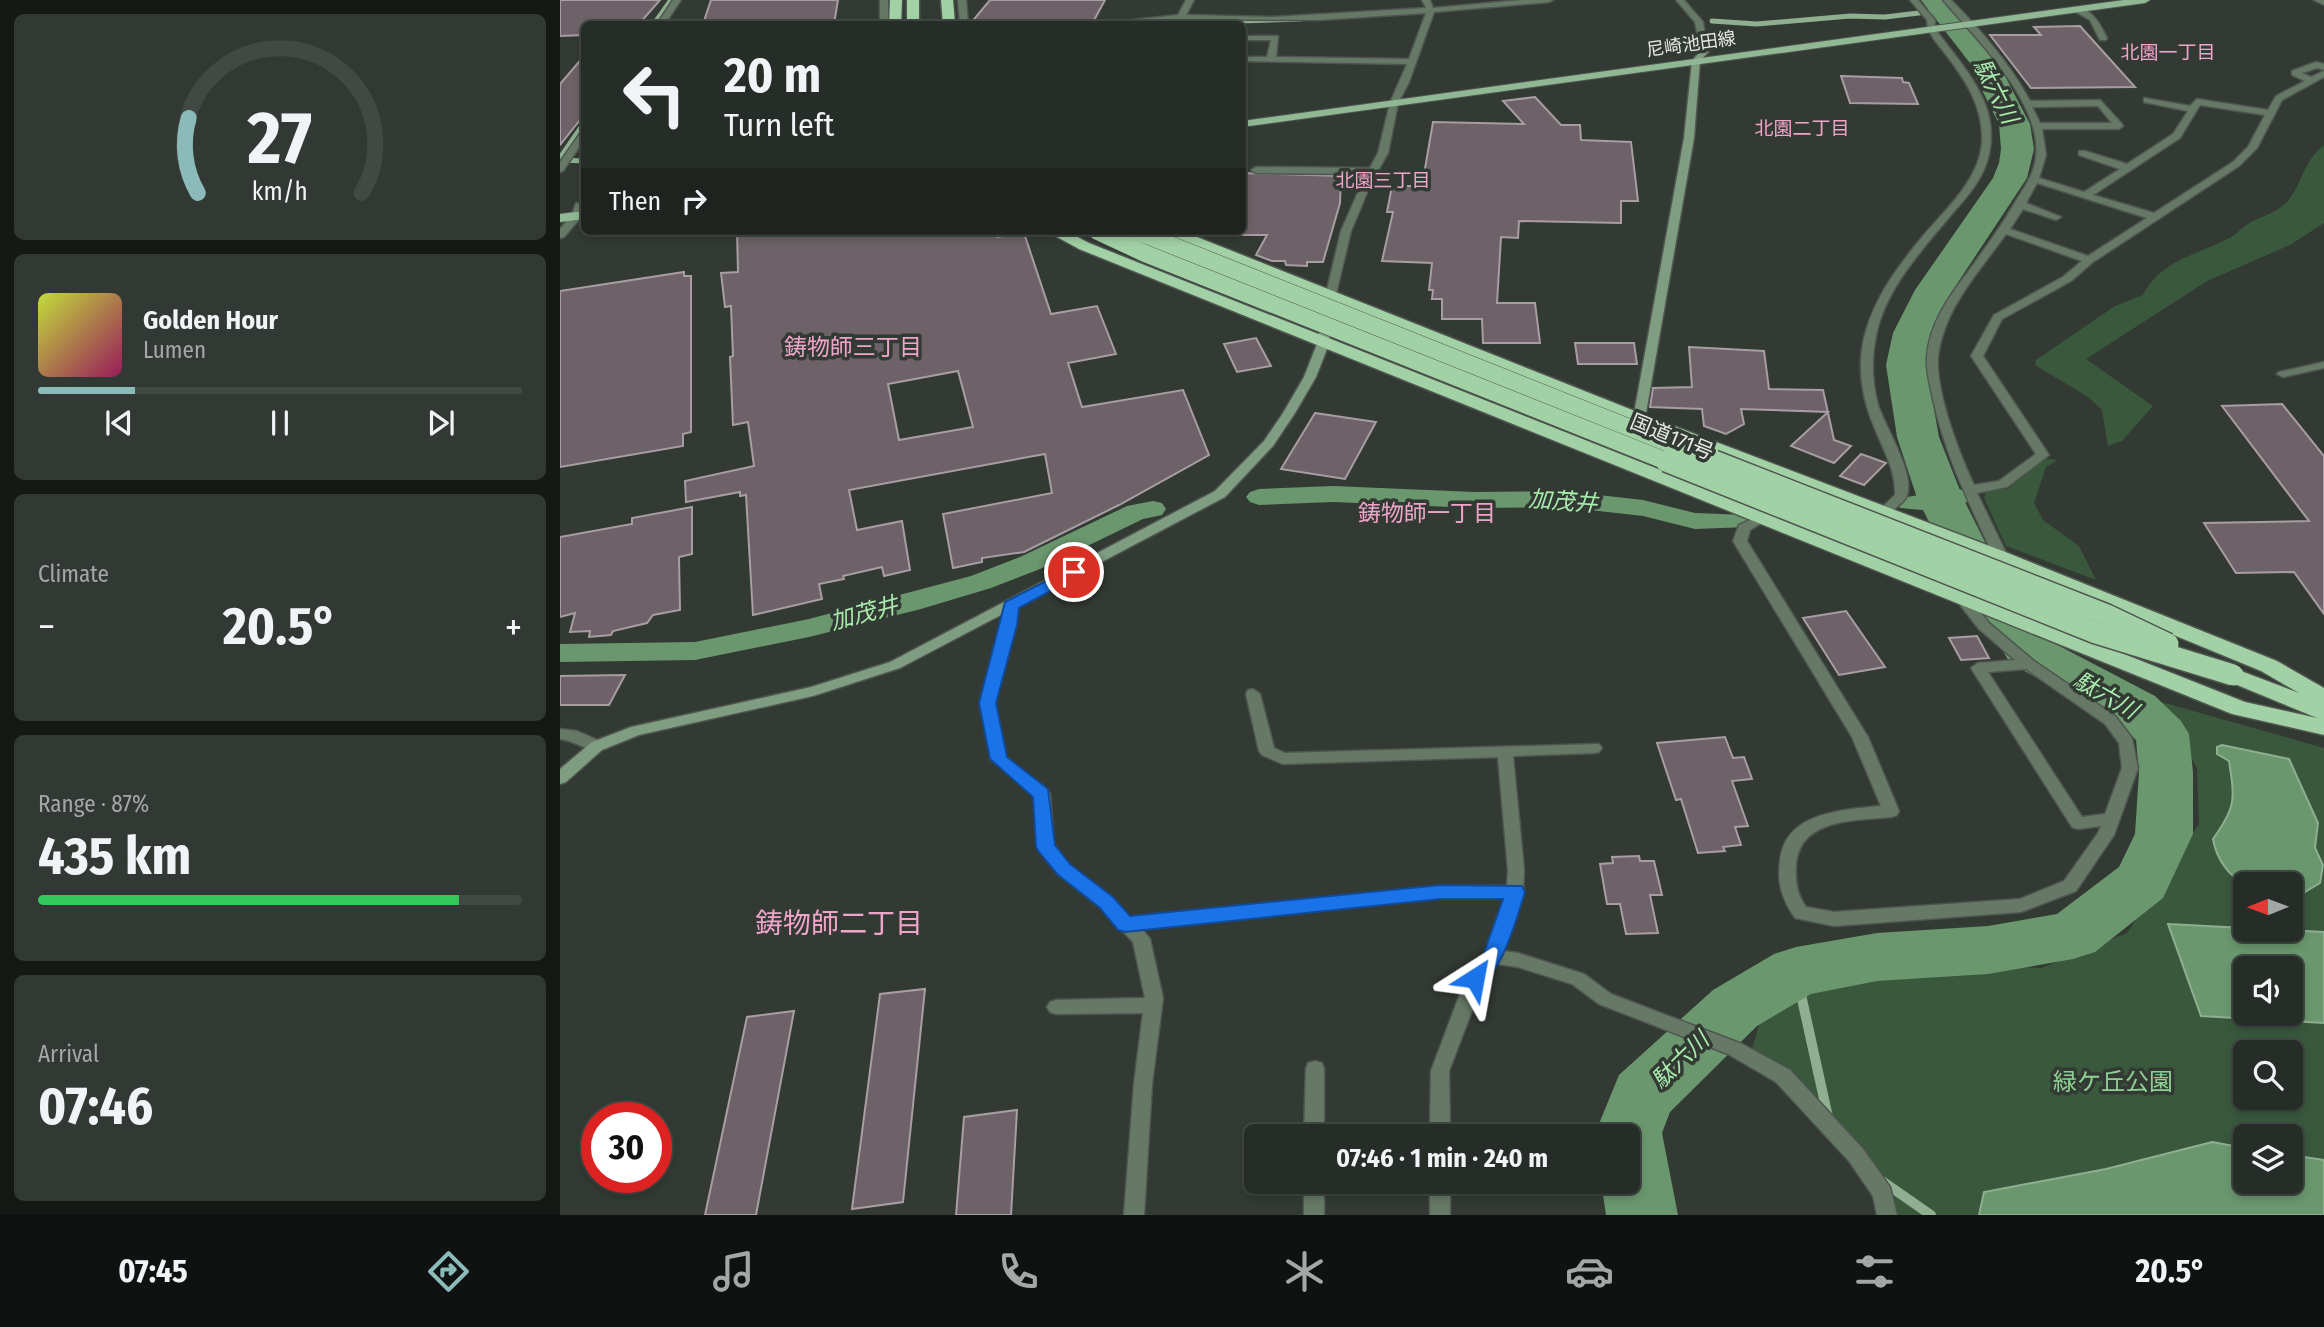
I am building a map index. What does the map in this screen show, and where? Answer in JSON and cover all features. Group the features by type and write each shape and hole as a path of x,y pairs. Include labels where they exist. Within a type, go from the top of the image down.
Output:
{"highway":[{"path":"895,21 896,0"},
{"path":"913,0 914,21"},
{"path":"947,0 948,21"},
{"path":"1062,235 1323,344 2240,709 2324,727"},
{"name":"国道171号","path":"1106,235 1144,253 2096,634 2233,675"},
{"name":"国道171号","path":"1146,235 1444,356 2107,615 2233,675 2324,712"},
{"path":"1178,235 1639,419 1993,554 2269,666 2324,698"}],"main road":[{"name":"尼崎池田線","path":"1246,113 1397,98 1696,61 1967,20 2081,5 2145,0"},
{"name":"尼崎池田線","path":"1246,123 1705,51 1931,25"},
{"path":"560,208 581,210"},
{"path":"560,218 581,210"}],"street":[{"path":"663,21 677,0"},
{"path":"884,0 884,21"},
{"path":"962,0 964,21"},
{"path":"1181,17 1190,0"},
{"path":"560,778 597,746 669,721 813,691 895,665 1220,494 1269,443 1310,377 1323,344 1331,294 1346,231 1383,153 1397,98 1431,12 1426,0"},
{"path":"1143,21 1181,17 1219,20 1431,12 1549,0"},
{"path":"1639,419 1689,138 1696,61 1705,51 1699,22 1680,0"},
{"path":"1890,515 1901,496 1902,486 1869,391 1867,352 1874,323 1886,295 1899,275 1973,182 1983,161 1986,141 1980,103 1914,0"},
{"path":"1947,0 1967,20 2028,104 2038,126 2041,155 2034,179 2003,230 1951,301 1933,355 1943,422 1951,451 1970,490 1993,554"},
{"path":"2318,0 2324,3"},
{"path":"2081,5 2104,38"},
{"path":"1246,38 1275,38 1271,60"},
{"path":"1246,59 1412,62"},
{"path":"2310,80 2295,73 2316,65 2324,67"},
{"path":"1970,490 2003,484 2043,455 1977,356 1998,317 2067,279 2089,260 2236,164 2252,148 2279,97 2324,74"},
{"path":"2147,100 2193,109"},
{"path":"2086,195 2125,167 2177,136 2197,102 2270,113"},
{"path":"2028,104 2100,103 2122,126 2038,126"},
{"path":"560,169 581,138"},
{"path":"2082,153 2125,167"},
{"path":"1256,170 1274,168 1373,171"},
{"path":"2034,179 2155,217"},
{"path":"2019,204 2056,217"},
{"path":"560,235 581,210"},
{"path":"2003,230 2089,260"},
{"path":"2283,374 2324,365"},
{"path":"1761,520 1744,528 1740,541 1860,737 1891,811 1824,819 1794,836 1786,855 1788,896 1801,914 1834,919 2021,905 2070,886 2106,835 2130,768 2127,743 2110,720 2029,664 1984,626 1968,600"},
{"path":"1011,605 1009,625 988,703 999,759 1042,794 1046,847 1063,869 1107,902 1140,939 1154,998 1143,1084 1134,1215"},
{"path":"2029,664 1978,668 2078,823 2112,819"},
{"path":"1253,694 1267,751 1283,759 1594,748"},
{"path":"560,734 572,735 597,746"},
{"path":"1440,1124 1440,1071 1475,978 1493,957 1515,892 1517,870 1505,753"},
{"path":"1125,924 1441,892 1515,892"},
{"path":"1493,957 1518,960 1578,979 1605,999 1723,1044 1783,1076 1856,1155 1883,1193 1886,1215"},
{"path":"1056,1007 1153,1005"},
{"path":"1314,1124 1315,1069"},
{"path":"1314,1194 1314,1215"},
{"path":"1440,1194 1440,1215"}],"green space":[{"path":"2324,145 2324,223 2290,245 2207,281 2086,359 2153,406 2122,441 2108,446 2102,410 2088,397 2035,365 2036,360 2115,306 2143,295 2160,273 2170,266 2231,237 2246,225 2282,207 2311,159"},
{"path":"2043,458 2058,460 2046,467 2034,503 2043,520 2079,546 2096,580 2006,546 1984,498 1987,490 2008,489"},
{"name":"緑ケ丘公園","path":"2158,701 2324,748 2324,1215 1892,1215 1781,1069 1752,1049 1763,1012 1813,986 1928,964 2042,968 2127,933 2199,824 2197,768"}],"shaded area":[{"path":"2222,745 2289,759 2318,823 2315,848 2323,865 2320,883 2303,893 2303,872 2233,872 2233,876 2224,866 2213,839 2230,811 2233,794 2229,761 2217,754 2217,747"},
{"path":"2168,924 2233,927 2233,942 2303,942 2303,931 2324,932 2324,1023 2303,1022 2303,956 2233,956 2233,1018 2201,1016"},
{"path":"2212,1142 2233,1146 2233,1194 2303,1194 2303,1157 2324,1160 2324,1215 1979,1215 1984,1192 2106,1169"}],"building":[{"path":"560,0 660,0 642,21 581,21 581,35 560,36"},
{"path":"711,0 838,0 834,21 704,21"},
{"path":"990,0 1105,0 1094,21 972,21"},
{"path":"2080,26 2135,87 2031,88 1990,35 2041,35 2034,27"},
{"path":"581,60 581,119 560,145 560,84"},
{"path":"1841,76 1902,78 1903,82 1909,83 1918,104 1850,103"},
{"path":"1535,97 1561,125 1580,125 1581,140 1631,142 1638,201 1621,201 1621,223 1519,221 1518,238 1501,237 1497,303 1535,303 1540,343 1483,343 1482,319 1442,319 1442,299 1432,299 1433,290 1429,290 1432,263 1382,261 1393,212 1387,212 1392,186 1422,186 1433,122 1524,124 1503,101"},
{"path":"1246,173 1341,176 1340,203 1323,262 1307,262 1307,266 1286,265 1285,261 1272,261 1256,255 1267,235 1246,235"},
{"path":"737,235 1025,235 1051,314 1097,306 1116,354 1068,363 1082,407 1183,390 1209,455 1119,505 1024,552 982,558 982,562 953,568 943,514 1052,493 1045,454 849,490 857,530 902,521 910,570 884,576 882,567 843,576 844,579 819,584 822,599 753,615 746,495 740,496 740,492 686,502 685,481 754,466 748,422 733,425 731,306 725,307 721,273 738,272","holes":["958,371 973,427 899,440 888,384"]},
{"path":"684,272 684,276 691,276 691,432 683,434 683,446 560,467 560,291"},
{"path":"1256,338 1271,366 1237,372 1224,344"},
{"path":"1575,343 1634,343 1637,364 1578,364"},
{"path":"1689,347 1764,351 1769,389 1823,390 1828,412 1741,409 1744,424 1726,434 1704,426 1702,409 1650,407 1653,388 1692,387"},
{"path":"2282,404 2324,456 2324,614 2294,572 2236,573 2204,523 2309,521 2222,406"},
{"path":"1828,412 1834,440 1851,446 1834,463 1791,446"},
{"path":"1315,413 1376,422 1345,479 1281,469"},
{"path":"1861,454 1886,463 1864,485 1840,476"},
{"path":"692,507 692,554 679,557 680,610 653,615 647,623 613,631 611,635 589,637 590,631 570,632 575,613 560,617 560,537 632,524 632,518"},
{"path":"1846,611 1885,667 1839,675 1803,618"},
{"path":"1977,636 1989,658 1961,660 1949,638"},
{"path":"625,675 609,705 560,705 560,676"},
{"path":"1725,737 1733,758 1744,757 1752,779 1732,781 1748,826 1735,827 1741,845 1723,847 1725,851 1698,853 1681,799 1676,800 1657,743"},
{"path":"1639,856 1640,861 1654,861 1662,895 1650,895 1658,933 1626,934 1620,904 1607,904 1600,864 1613,863 1612,857"},
{"path":"925,989 903,1202 852,1209 880,994"},
{"path":"794,1011 756,1215 705,1215 747,1017"},
{"path":"1017,1110 1011,1215 956,1215 964,1117"}],"waterway":[{"path":"656,21 671,0"},
{"name":"駄六川","path":"1642,1215 1628,1133 1643,1095 1735,1008 1796,972 1877,957 1988,950 2073,935 2142,882 2164,834 2166,772 2162,734 2136,709 2028,651 1965,548 1940,498 1918,437 1906,365 1912,333 1934,290 2010,178 2017,149 2017,136 2010,112 1989,74 1988,66 1941,5 1934,0"},
{"path":"1712,21 1757,24 1850,16 1885,17 1944,10"},
{"path":"1237,21 1301,19"},
{"path":"560,158 581,127"},
{"path":"560,160 581,161"},
{"name":"加茂井","path":"1259,497 1333,494 1475,500 1563,499 1643,508 1695,521 1739,521"},
{"name":"加茂井","path":"1909,503 1959,497"},
{"name":"加茂井","path":"560,653 695,651 809,628 911,603 981,582 1030,563 1136,512 1153,509"},
{"path":"1796,972 1828,1117"},
{"path":"1882,1181 1931,1215"}],"district":[{"name":"北園一丁目","path":"2168,52"},
{"name":"北園二丁目","path":"1802,128"},
{"name":"北園三丁目","path":"1383,180"},
{"name":"鋳物師三丁目","path":"853,347"},
{"name":"鋳物師一丁目","path":"1427,513"},
{"name":"鋳物師二丁目","path":"839,923"}],"route":[{"path":"1074,572 1011,605 1009,625 988,703 999,759 1042,794 1046,847 1063,869 1107,902 1125,924 1441,892 1515,892 1493,957 1475,978"}]}
